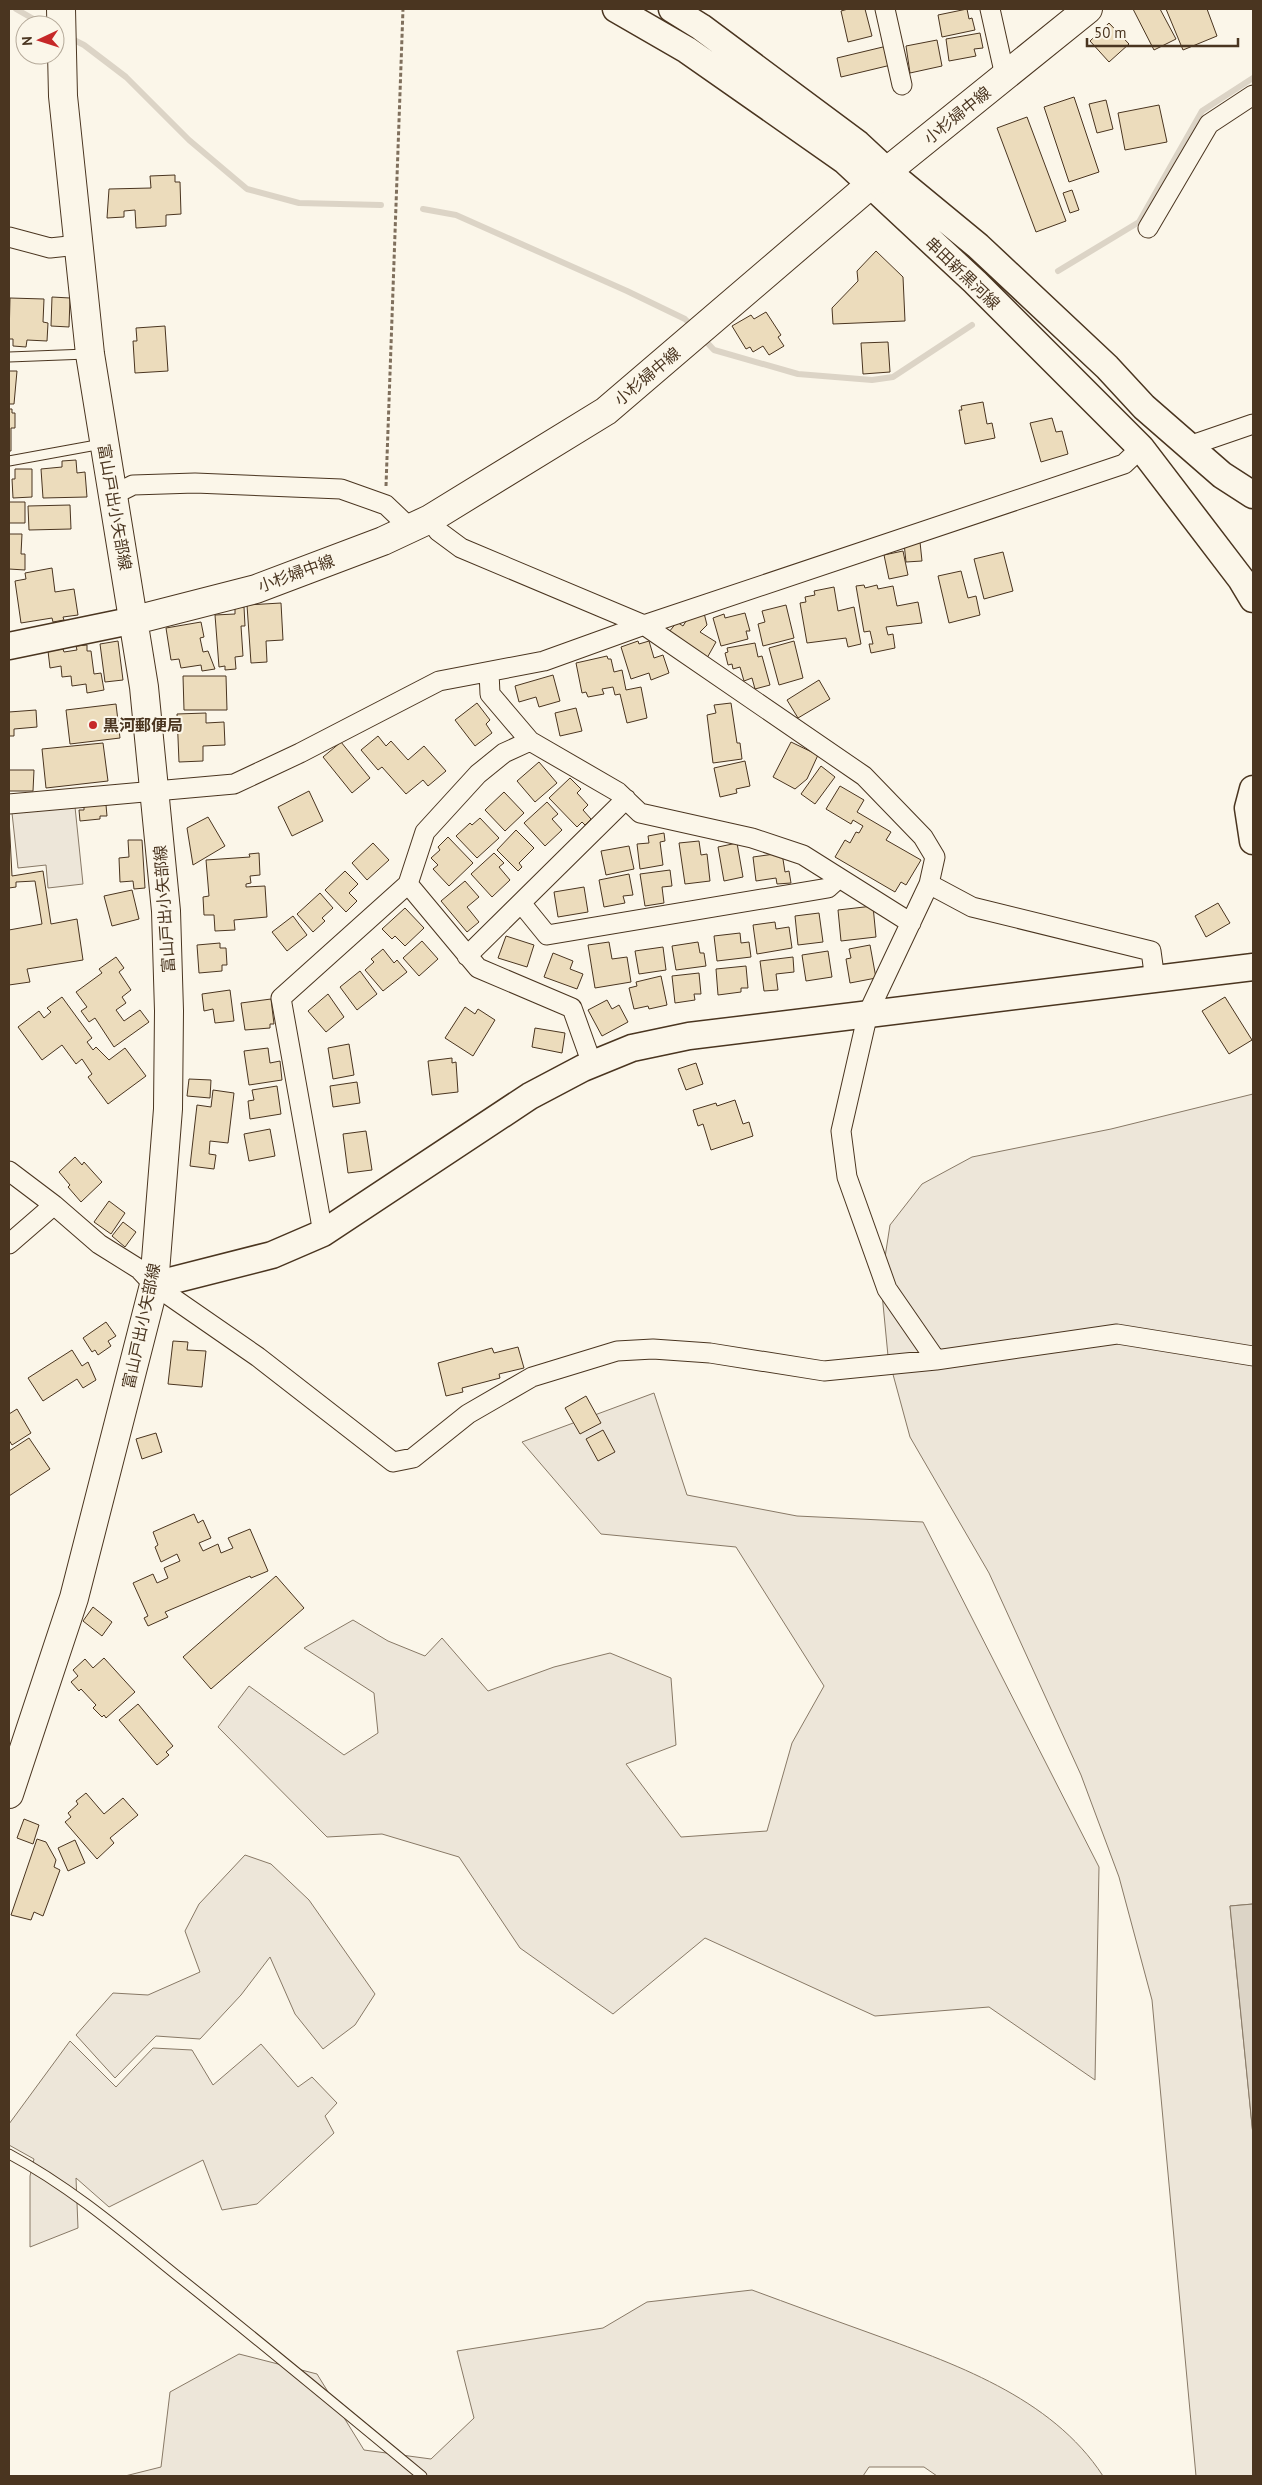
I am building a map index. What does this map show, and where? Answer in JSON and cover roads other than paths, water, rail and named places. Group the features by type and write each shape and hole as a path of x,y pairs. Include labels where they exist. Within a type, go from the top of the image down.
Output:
{"main road":[{"name":"串田新黒河線","path":"616,9 696,56 844,160 879,178 978,246 1106,367 1144,407 1222,475 1253,494"},
{"name":"串田新黒河線","path":"672,9 701,26 846,135 879,178 975,282 1141,448 1242,579 1253,599"},
{"name":"小杉婦中線","path":"134,620 256,589 382,541 420,524 606,411 879,178 1088,9"},
{"name":"富山戸出小矢部線","path":"9,1794 74,1598 154,1285 168,1109 169,1011 166,911 155,792 134,620 90,354 63,96 61,13"},
{"path":"9,646 134,620"},
{"path":"1253,789 1248,808 1253,841"},
{"path":"154,1285 272,1255 323,1232 530,1096 592,1064 632,1048 689,1036 1253,967"}],"street":[{"path":"885,9 902,84"},
{"path":"990,9 1005,76"},
{"path":"1148,228 1209,124 1253,95"},
{"path":"9,237 50,248 78,245"},
{"path":"1189,446 1253,424"},
{"path":"9,804 234,784 300,753 438,681 544,661 644,625 1124,464 1141,448"},
{"path":"113,495 133,485 195,483 341,489 386,506 438,531 461,548 644,625 864,776 923,837 935,857 929,884 868,1013 841,1130 846,1177 887,1289 936,1360"},
{"path":"488,672 490,694 530,741 618,792 640,813 752,838 804,855 911,923"},
{"path":"323,1232 281,998 408,884 425,832 478,774 504,753 530,741"},
{"path":"467,956 626,799"},
{"path":"521,903 547,935 828,888 839,878"},
{"path":"408,884 478,968 572,1008 592,1064"},
{"path":"929,884 972,907 1151,951 1155,980"},
{"path":"9,1171 54,1205 98,1244 139,1269 154,1285 258,1357 393,1462 413,1458 468,1414 532,1377 617,1351 653,1349 710,1352 824,1371 936,1360 1117,1334 1253,1356"},
{"path":"9,1244 54,1205"}],"lane":[{"path":"9,357 90,354"},
{"path":"9,461 105,444"},
{"path":"9,2154 40,2170 138,2244 252,2335 422,2476"}],"waterway":[{"path":"16,9 26,15"},
{"path":"68,37 84,45 126,77 189,140 247,189 299,203 381,205"},
{"path":"1058,271 1139,222 1202,111 1253,78"},
{"path":"423,209 456,215 627,291 685,319 693,327"},
{"path":"701,336 714,350 798,374 872,380 893,377 972,325"}],"place":[{"name":"黒河郵便局","path":"93,725"}]}
